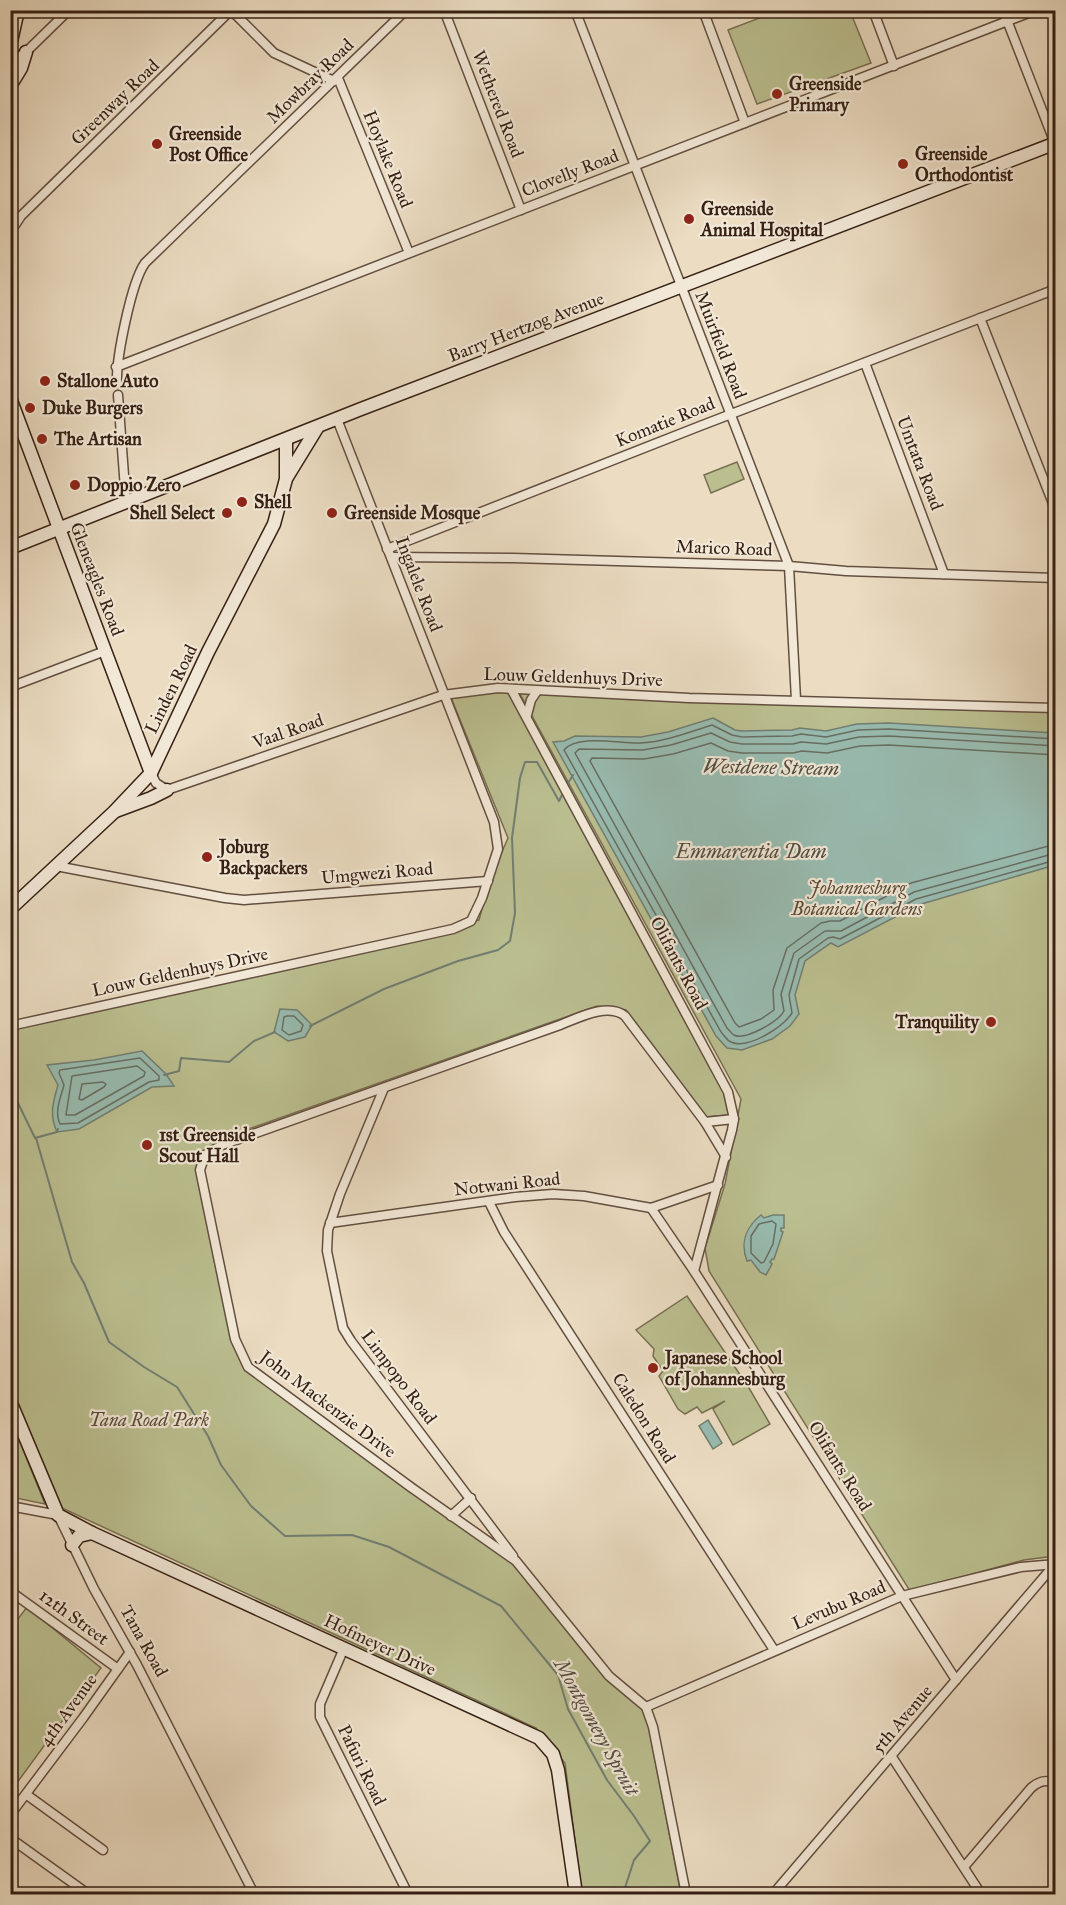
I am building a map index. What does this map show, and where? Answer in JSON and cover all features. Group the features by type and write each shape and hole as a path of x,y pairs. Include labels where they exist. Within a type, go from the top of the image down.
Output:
{"main road":[{"path":"10,86 28,51 11,42 18,10"},
{"name":"Barry Hertzog Avenue","path":"10,548 337,419 1055,144"},
{"name":"Gleneagles Road","path":"10,398 151,773"},
{"path":"286,479 318,427"},
{"name":"Linden Road","path":"10,909 114,812 151,773 208,652 274,524 286,479 286,440"},
{"path":"114,812 167,790"},
{"name":"Tana Road","path":"10,1401 58,1515"},
{"name":"Hofmeyer Drive","path":"58,1515 92,1533 531,1734 544,1743 553,1754 558,1770 576,1894"},
{"path":"72,1545 79,1536 92,1533"}],"street":[{"path":"10,64 28,51 69,10"},
{"path":"231,10 274,54 336,80"},
{"name":"Greenway Road","path":"10,226 15,225 21,216 231,10"},
{"name":"Mowbray Road","path":"117,384 116,366 138,275 145,263 406,10"},
{"name":"Wethered Road","path":"444,10 521,210"},
{"name":"Muirfield Road","path":"575,10 789,566 796,700"},
{"path":"703,10 745,123"},
{"path":"873,10 894,66"},
{"path":"1003,10 1055,144"},
{"name":"Clovelly Road","path":"116,366 1036,10"},
{"name":"Hoylake Road","path":"336,80 409,253"},
{"path":"10,218 21,216"},
{"name":"Komatie Road","path":"389,553 730,414 1056,289"},
{"path":"980,318 1056,511"},
{"name":"Umtata Road","path":"865,363 944,574"},
{"path":"118,395 126,502"},
{"name":"Ingalele Road","path":"337,419 443,695"},
{"name":"Marico Road","path":"389,553 789,566 1056,578"},
{"path":"10,687 105,651"},
{"name":"Louw Geldenhuys Drive","path":"10,1026 459,927 474,916 497,858 498,839 494,822 443,695 477,689 512,689 1056,708"},
{"name":"Olifants Road","path":"512,689 724,1082 732,1104 734,1119 726,1157 694,1271"},
{"path":"526,715 537,691"},
{"name":"Vaal Road","path":"167,790 443,695"},
{"path":"151,773 156,783 167,790"},
{"name":"Umgwezi Road","path":"56,866 234,899 260,899 488,881"},
{"name":"John Mackenzie Drive","path":"646,1707 609,1676 516,1561 248,1368 235,1339 201,1177 203,1157 222,1145 592,1014 614,1011 625,1016 705,1122 726,1157"},
{"name":"Limpopo Road","path":"384,1088 330,1223 327,1251 341,1322 346,1334 516,1561"},
{"path":"705,1122 734,1119"},
{"name":"Notwani Road","path":"330,1223 525,1197 569,1194 651,1208 718,1185"},
{"name":"Caledon Road","path":"489,1202 504,1232 774,1650"},
{"name":"Olifants Road","path":"651,1208 773,1391 956,1680"},
{"path":"451,1516 471,1498"},
{"path":"10,1506 58,1515"},
{"name":"Tana Road","path":"58,1515 94,1589 130,1652 254,1894"},
{"name":"Levubu Road","path":"646,1707 902,1596 1021,1567 1055,1564"},
{"name":"5th Avenue","path":"773,1894 1055,1564"},
{"name":"12th Street","path":"10,1592 118,1669"},
{"name":"Pafuri Road","path":"344,1648 320,1704 320,1717 408,1894"},
{"name":"4th Avenue","path":"10,1815 27,1795 130,1652"},
{"path":"646,1707 653,1727 686,1894"},
{"path":"892,1757 981,1894"},
{"path":"964,1867 1031,1788 1040,1781 1056,1783"},
{"path":"27,1795 103,1850"},
{"path":"10,1838 88,1894"}],"green space":[{"name":"Greenside Primary","path":"778,11 850,11 871,63 757,104 728,30"},
{"path":"737,462 744,479 711,493 704,475"},
{"name":"Tana Road Park","path":"510,692 723,1088 729,1115 704,1117 626,1010 597,1006 217,1140 203,1167 237,1342 250,1367 517,1557 599,1669 645,1708 681,1894 582,1894 565,1763 536,1728 62,1508 11,1387 10,1025 479,920 490,879 508,838 450,695"},
{"name":"Johannesburg Botanical Gardens","path":"519,692 1055,710 1055,1556 1024,1560 910,1591 709,1271 705,1248 725,1184 741,1099"},
{"path":"687,1296 749,1388 770,1424 733,1445 713,1409 725,1401 702,1413 697,1407 685,1414 678,1409 659,1376 663,1371 653,1356 654,1349 636,1330"},
{"path":"11,1420 45,1504 11,1497"},
{"path":"27,1607 101,1668 11,1791 11,1628"}],"water":[{"name":"Emmarentia Dam","path":"713,718 735,730 742,731 800,728 826,731 857,724 889,723 1055,733 1055,865 918,905 838,947 831,943 805,961 795,995 799,1014 790,1026 772,1039 742,1050 727,1048 716,1036 553,742 564,741 575,736 641,737 668,732"},
{"path":"280,1009 297,1010 312,1025 305,1037 288,1041 274,1032"},
{"path":"142,1051 166,1074 174,1086 152,1087 79,1129 57,1132 52,1114 58,1085 47,1065 94,1060"},
{"path":"761,1215 764,1218 784,1215 784,1228 781,1228 783,1232 766,1275 760,1272 751,1260 747,1261 744,1248 748,1230"},
{"path":"708,1420 722,1443 713,1449 699,1426"}],"waterway":[{"path":"310,1026 384,989 458,961 498,950 510,941 515,913 512,838 520,778 525,762 537,762 559,801 563,793"},
{"name":"Westdene Stream","path":"567,785 573,775"},
{"path":"164,1075 179,1071 181,1058 229,1062 254,1041 275,1032"},
{"path":"10,1099 17,1101 35,1138 57,1132 58,1129"},
{"name":"Montgomery Spruit","path":"36,1138 72,1262 84,1283 109,1342 177,1387 208,1436 221,1465 251,1506 285,1536 352,1535 389,1547 501,1606 558,1675 568,1709 607,1780 650,1841 634,1860 623,1894"}],"place":[{"name":"Greenside Primary","path":"777,94"},
{"name":"Greenside Post Office","path":"157,144"},
{"name":"Greenside Orthodontist","path":"903,164"},
{"name":"Greenside Animal Hospital","path":"689,219"},
{"name":"Stallone Auto","path":"45,381"},
{"name":"Duke Burgers","path":"30,408"},
{"name":"The Artisan","path":"42,439"},
{"name":"Doppio Zero","path":"75,485"},
{"name":"Shell","path":"242,502"},
{"name":"Shell Select","path":"227,513"},
{"name":"Greenside Mosque","path":"332,513"},
{"name":"Joburg Backpackers","path":"207,857"},
{"name":"Tranquility","path":"991,1022"},
{"name":"1st Greenside Scout Hall","path":"147,1145"},
{"name":"Japanese School of Johannesburg","path":"653,1368"}]}
